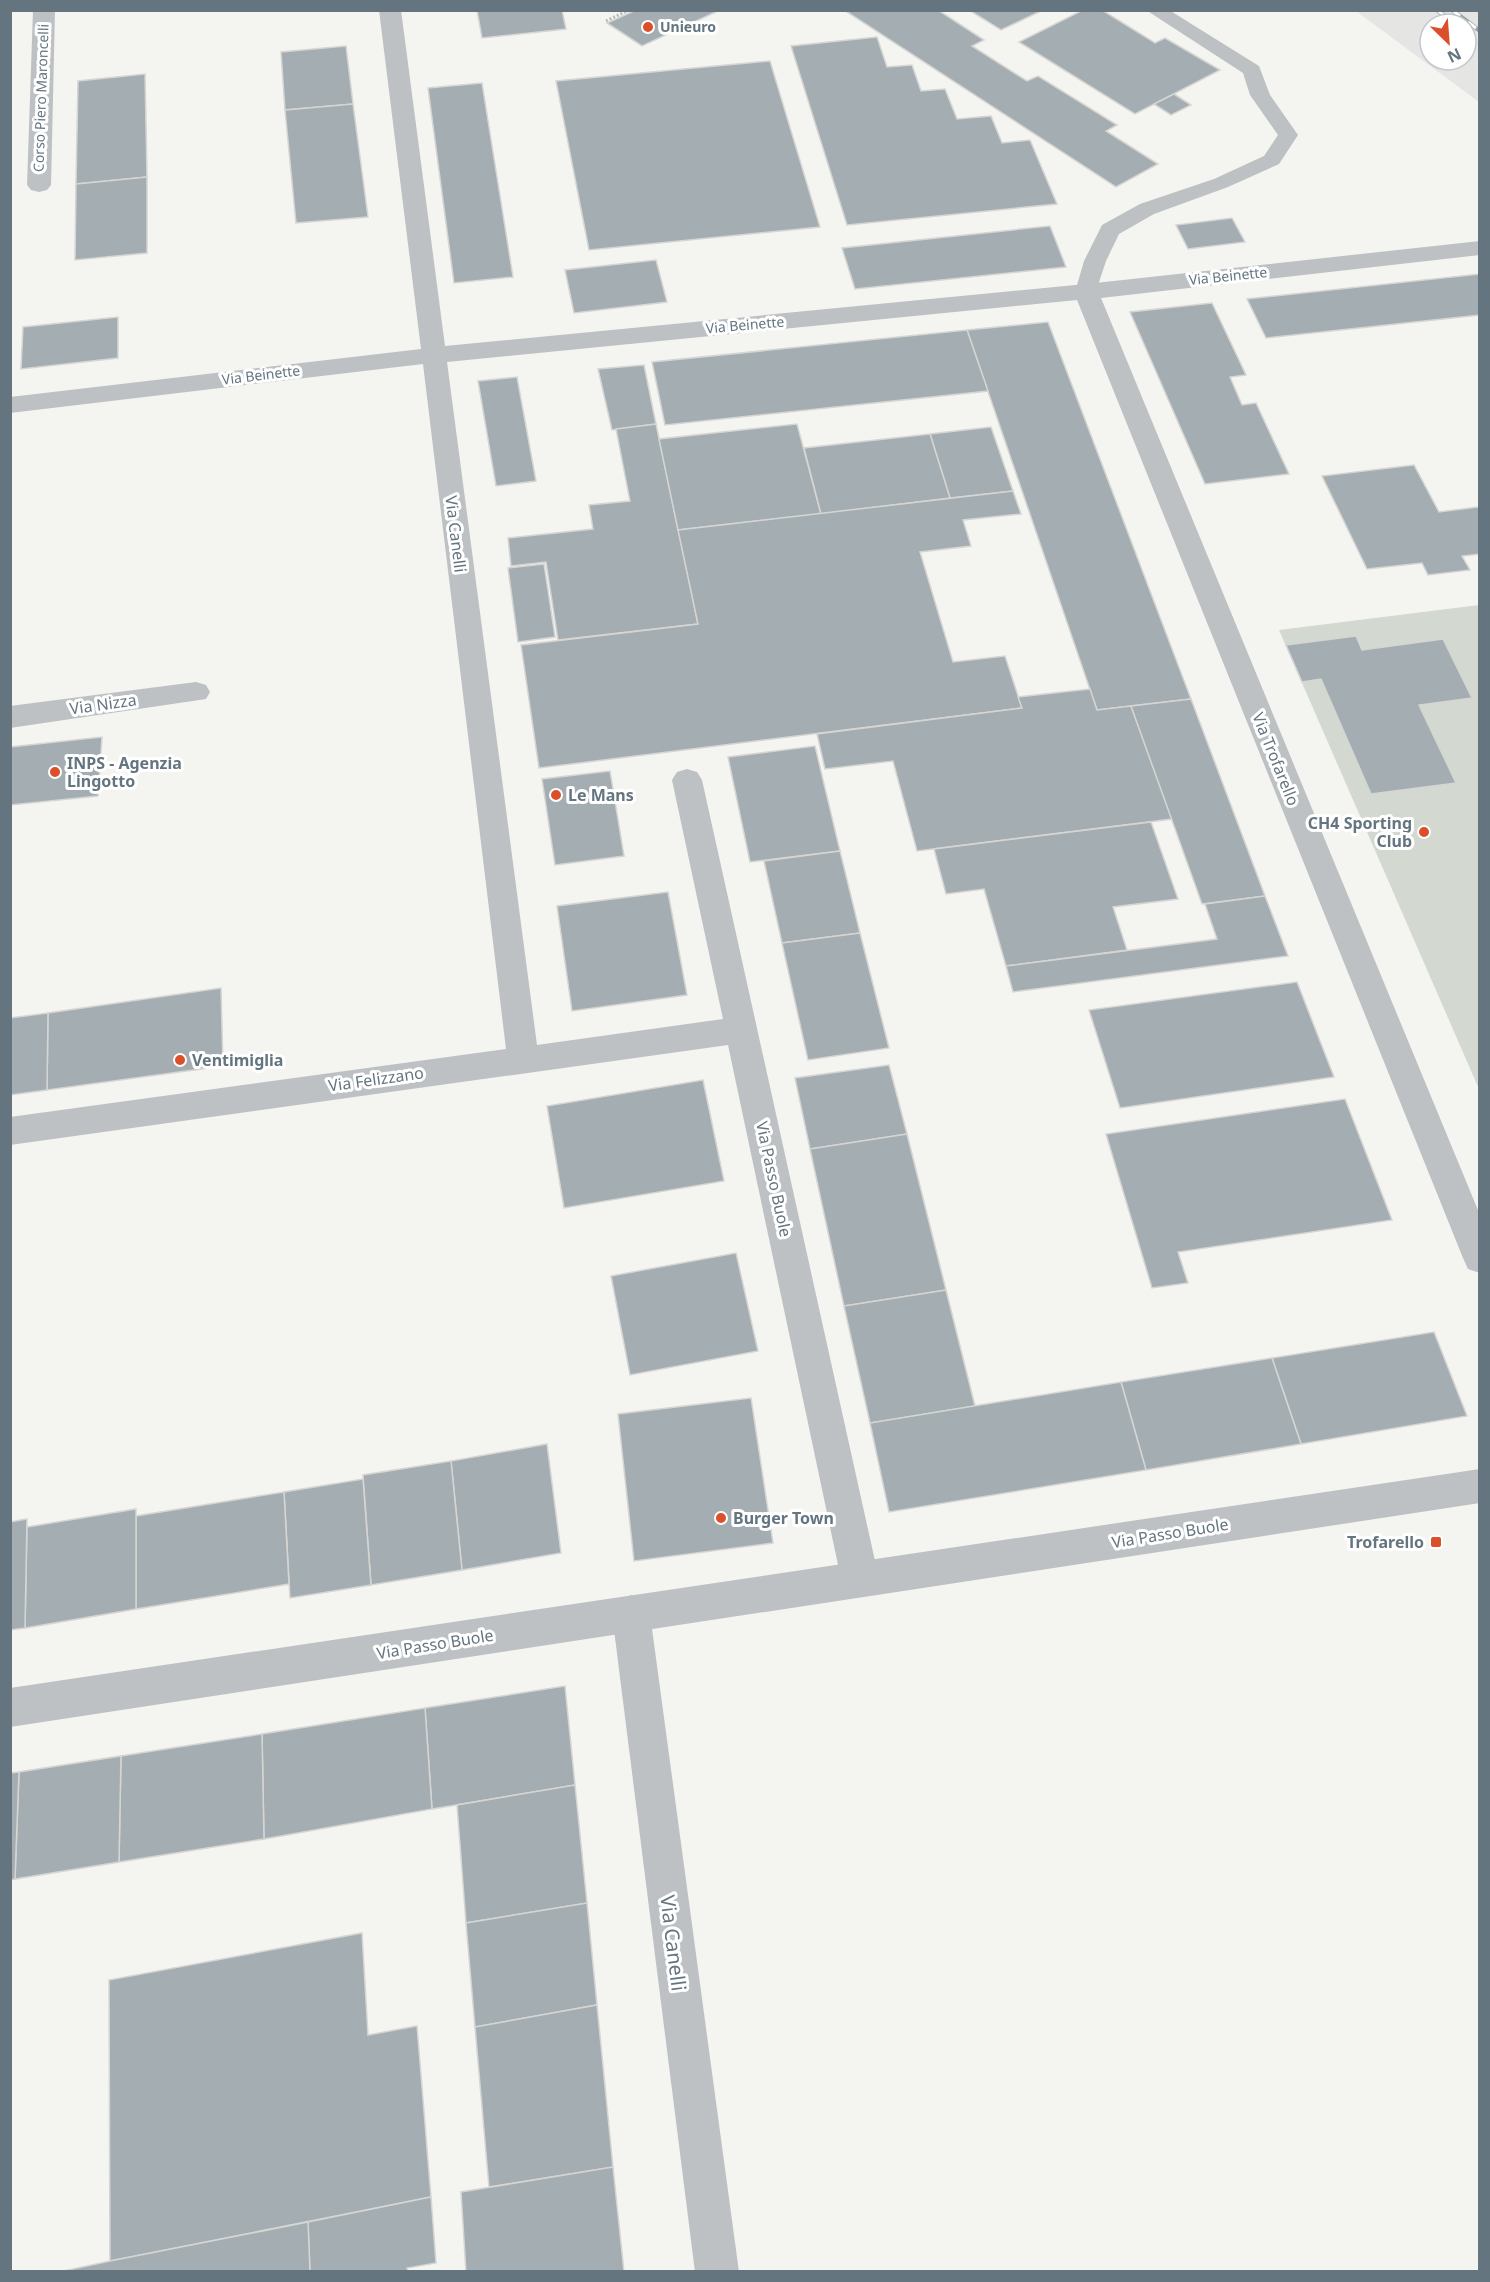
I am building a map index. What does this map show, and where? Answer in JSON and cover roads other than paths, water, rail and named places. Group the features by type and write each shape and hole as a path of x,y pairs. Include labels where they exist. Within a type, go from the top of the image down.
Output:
{"street":[{"name":"Corso Piero Maroncelli","path":"39,185 44,10"},
{"name":"Via Canelli","path":"390,10 523,1058"},
{"name":"Via Beinette","path":"10,405 434,355 1086,292 1479,248"},
{"name":"Via Trofarello","path":"1086,292 1479,1258"},
{"name":"Via Nizza","path":"10,717 196,692"},
{"name":"Via Passo Buole","path":"687,780 860,1579"},
{"name":"Via Felizzano","path":"10,1131 523,1058 742,1030"},
{"name":"Via Passo Buole","path":"10,1708 1479,1486"},
{"name":"Via Canelli","path":"631,1614 717,2271"}],"lane":[{"path":"1086,292 1095,261 1110,230 1147,208 1221,183 1272,160 1288,135 1260,95 1252,70 1155,10"}],"railway":[{"path":"1452,10 1480,31"}],"place":[{"name":"Unieuro","path":"648,27"},
{"name":"INPS - Agenzia Lingotto","path":"55,772"},
{"name":"Le Mans","path":"556,795"},
{"name":"CH4 Sporting Club","path":"1424,832"},
{"name":"Ventimiglia","path":"180,1060"},
{"name":"Burger Town","path":"721,1518"},
{"name":"Trofarello","path":"1436,1542"}]}
